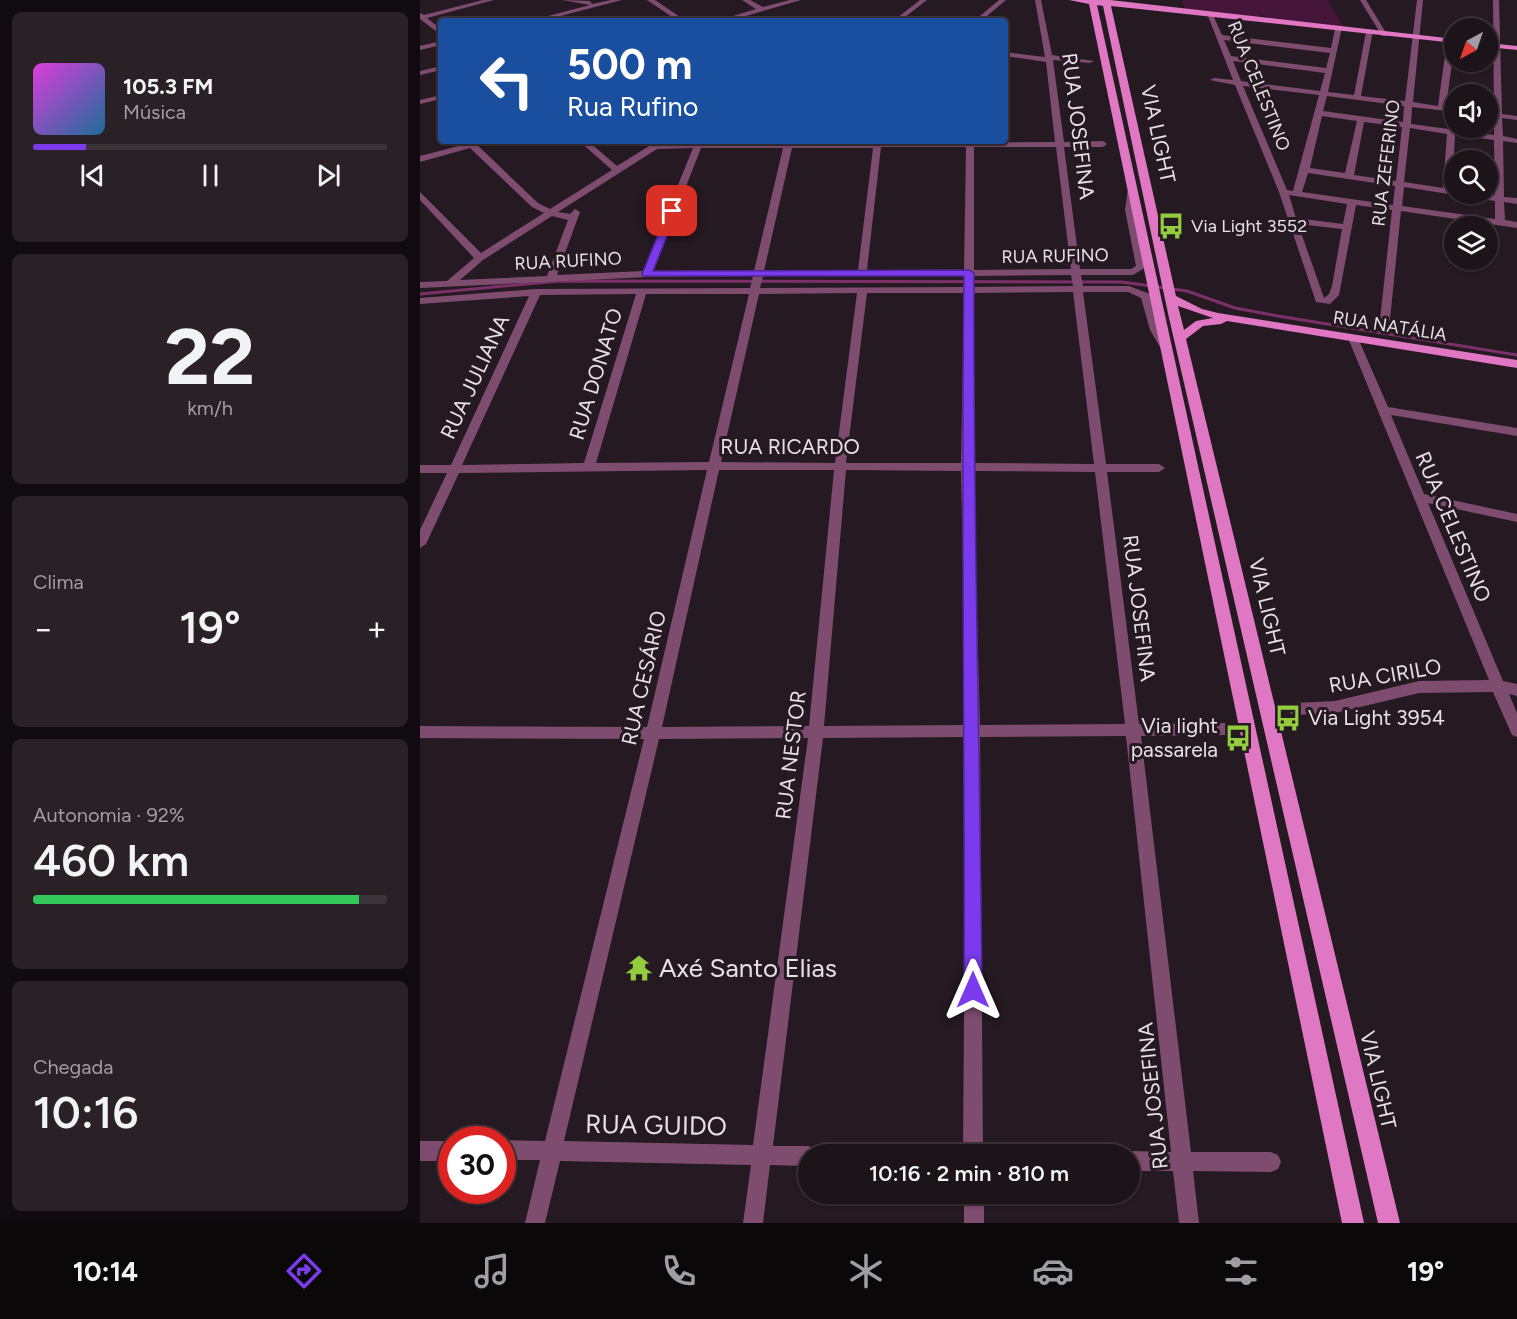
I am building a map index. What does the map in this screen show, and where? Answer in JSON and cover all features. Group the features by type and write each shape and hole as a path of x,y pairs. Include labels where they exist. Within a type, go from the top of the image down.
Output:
{"main road":[{"path":"1073,0 1444,40"},
{"name":"VIA LIGHT","path":"1093,4 1151,276 1166,292 1167,351 1353,1223"},
{"name":"VIA LIGHT","path":"1106,4 1166,292 1181,337 1389,1223"},
{"path":"1498,46 1517,48"},
{"name":"RUA NATÁLIA","path":"1166,292 1198,311 1517,364"},
{"name":"RUA NATÁLIA","path":"1181,337 1205,322 1257,322"}],"street":[{"path":"421,16 491,0"},
{"path":"565,0 602,4"},
{"path":"544,18 619,0"},
{"path":"650,0 678,18"},
{"path":"745,0 762,10"},
{"path":"731,18 798,0"},
{"path":"900,18 924,0"},
{"path":"981,18 1003,0"},
{"name":"RUA JOSEFINA","path":"1038,0 1049,57 1133,731 1189,1223"},
{"path":"1363,0 1385,34"},
{"name":"RUA ZEFERINO","path":"1384,329 1420,0"},
{"path":"1496,0 1497,18"},
{"path":"421,16 438,30"},
{"name":"RUA CELESTINO","path":"1212,16 1237,83 1283,192 1320,300 1326,302 1334,295 1348,227"},
{"path":"735,17 741,18"},
{"path":"1297,193 1305,170 1339,29"},
{"path":"1357,98 1370,32"},
{"path":"1220,37 1334,51"},
{"path":"420,48 438,44"},
{"path":"1498,46 1500,223"},
{"path":"1008,50 1030,55"},
{"path":"1008,54 1090,61"},
{"path":"1228,58 1329,71"},
{"path":"420,73 438,69"},
{"path":"1214,80 1442,108 1448,72"},
{"path":"420,102 438,99"},
{"path":"1318,113 1444,131"},
{"path":"1499,116 1517,118"},
{"path":"1349,176 1361,120"},
{"path":"1492,138 1517,141"},
{"path":"1008,143 1103,144"},
{"path":"420,159 467,144"},
{"path":"471,144 535,205 551,213 573,218"},
{"path":"586,144 618,171"},
{"path":"449,284 480,258 659,144 697,148 788,144"},
{"name":"RUA CESÁRIO","path":"535,1223 653,733 788,144"},
{"path":"862,274 878,144"},
{"path":"970,144 968,467 973,730 973,1144"},
{"path":"647,274 697,148"},
{"path":"1305,170 1444,191"},
{"name":"RUA RUFINO","path":"420,285 647,274 862,291 969,282 1077,281 1133,272 1141,267 1130,210 1132,188"},
{"path":"551,278 585,192"},
{"path":"1283,192 1517,225"},
{"path":"420,195 480,258"},
{"path":"1498,198 1517,201"},
{"path":"1292,220 1348,227 1352,201"},
{"name":"RUA RUFINO","path":"422,304 536,292 642,292 862,274 969,282 1077,281 1144,294 1155,330 1167,351"},
{"name":"RUA NESTOR","path":"753,1223 816,732 840,467 862,291"},
{"name":"RUA JULIANA","path":"420,544 536,292"},
{"name":"RUA DONATO","path":"589,467 642,292"},
{"name":"RUA CELESTINO","path":"1353,338 1517,731"},
{"path":"1382,410 1517,432"},
{"name":"RUA RICARDO","path":"420,469 714,466 1159,468"},
{"path":"1418,497 1517,518"},
{"name":"RUA CIRILO","path":"1295,709 1335,707 1419,687 1499,686 1517,690"},
{"path":"420,732 653,733 1227,729"},
{"name":"RUA GUIDO","path":"516,1150 798,1156"},
{"path":"420,1151 438,1151"},
{"path":"1140,1161 1271,1162"},
{"path":"974,1204 974,1223"}],"shaded area":[{"path":"1182,0 1327,0 1344,27 1268,20 1267,16 1259,15 1257,19 1186,11"}],"waterway":[{"path":"420,294 559,281 1122,282 1187,291 1235,308 1278,316 1517,355"}],"place":[{"name":"Via Light 3552","path":"1171,226"},
{"name":"Via Light 3954","path":"1288,718"},
{"name":"Via light passarela","path":"1238,738"},
{"name":"Axé Santo Elias","path":"639,968"}],"route":[{"path":"672,211 647,274 969,273 968,467 973,730 973,990"}]}
